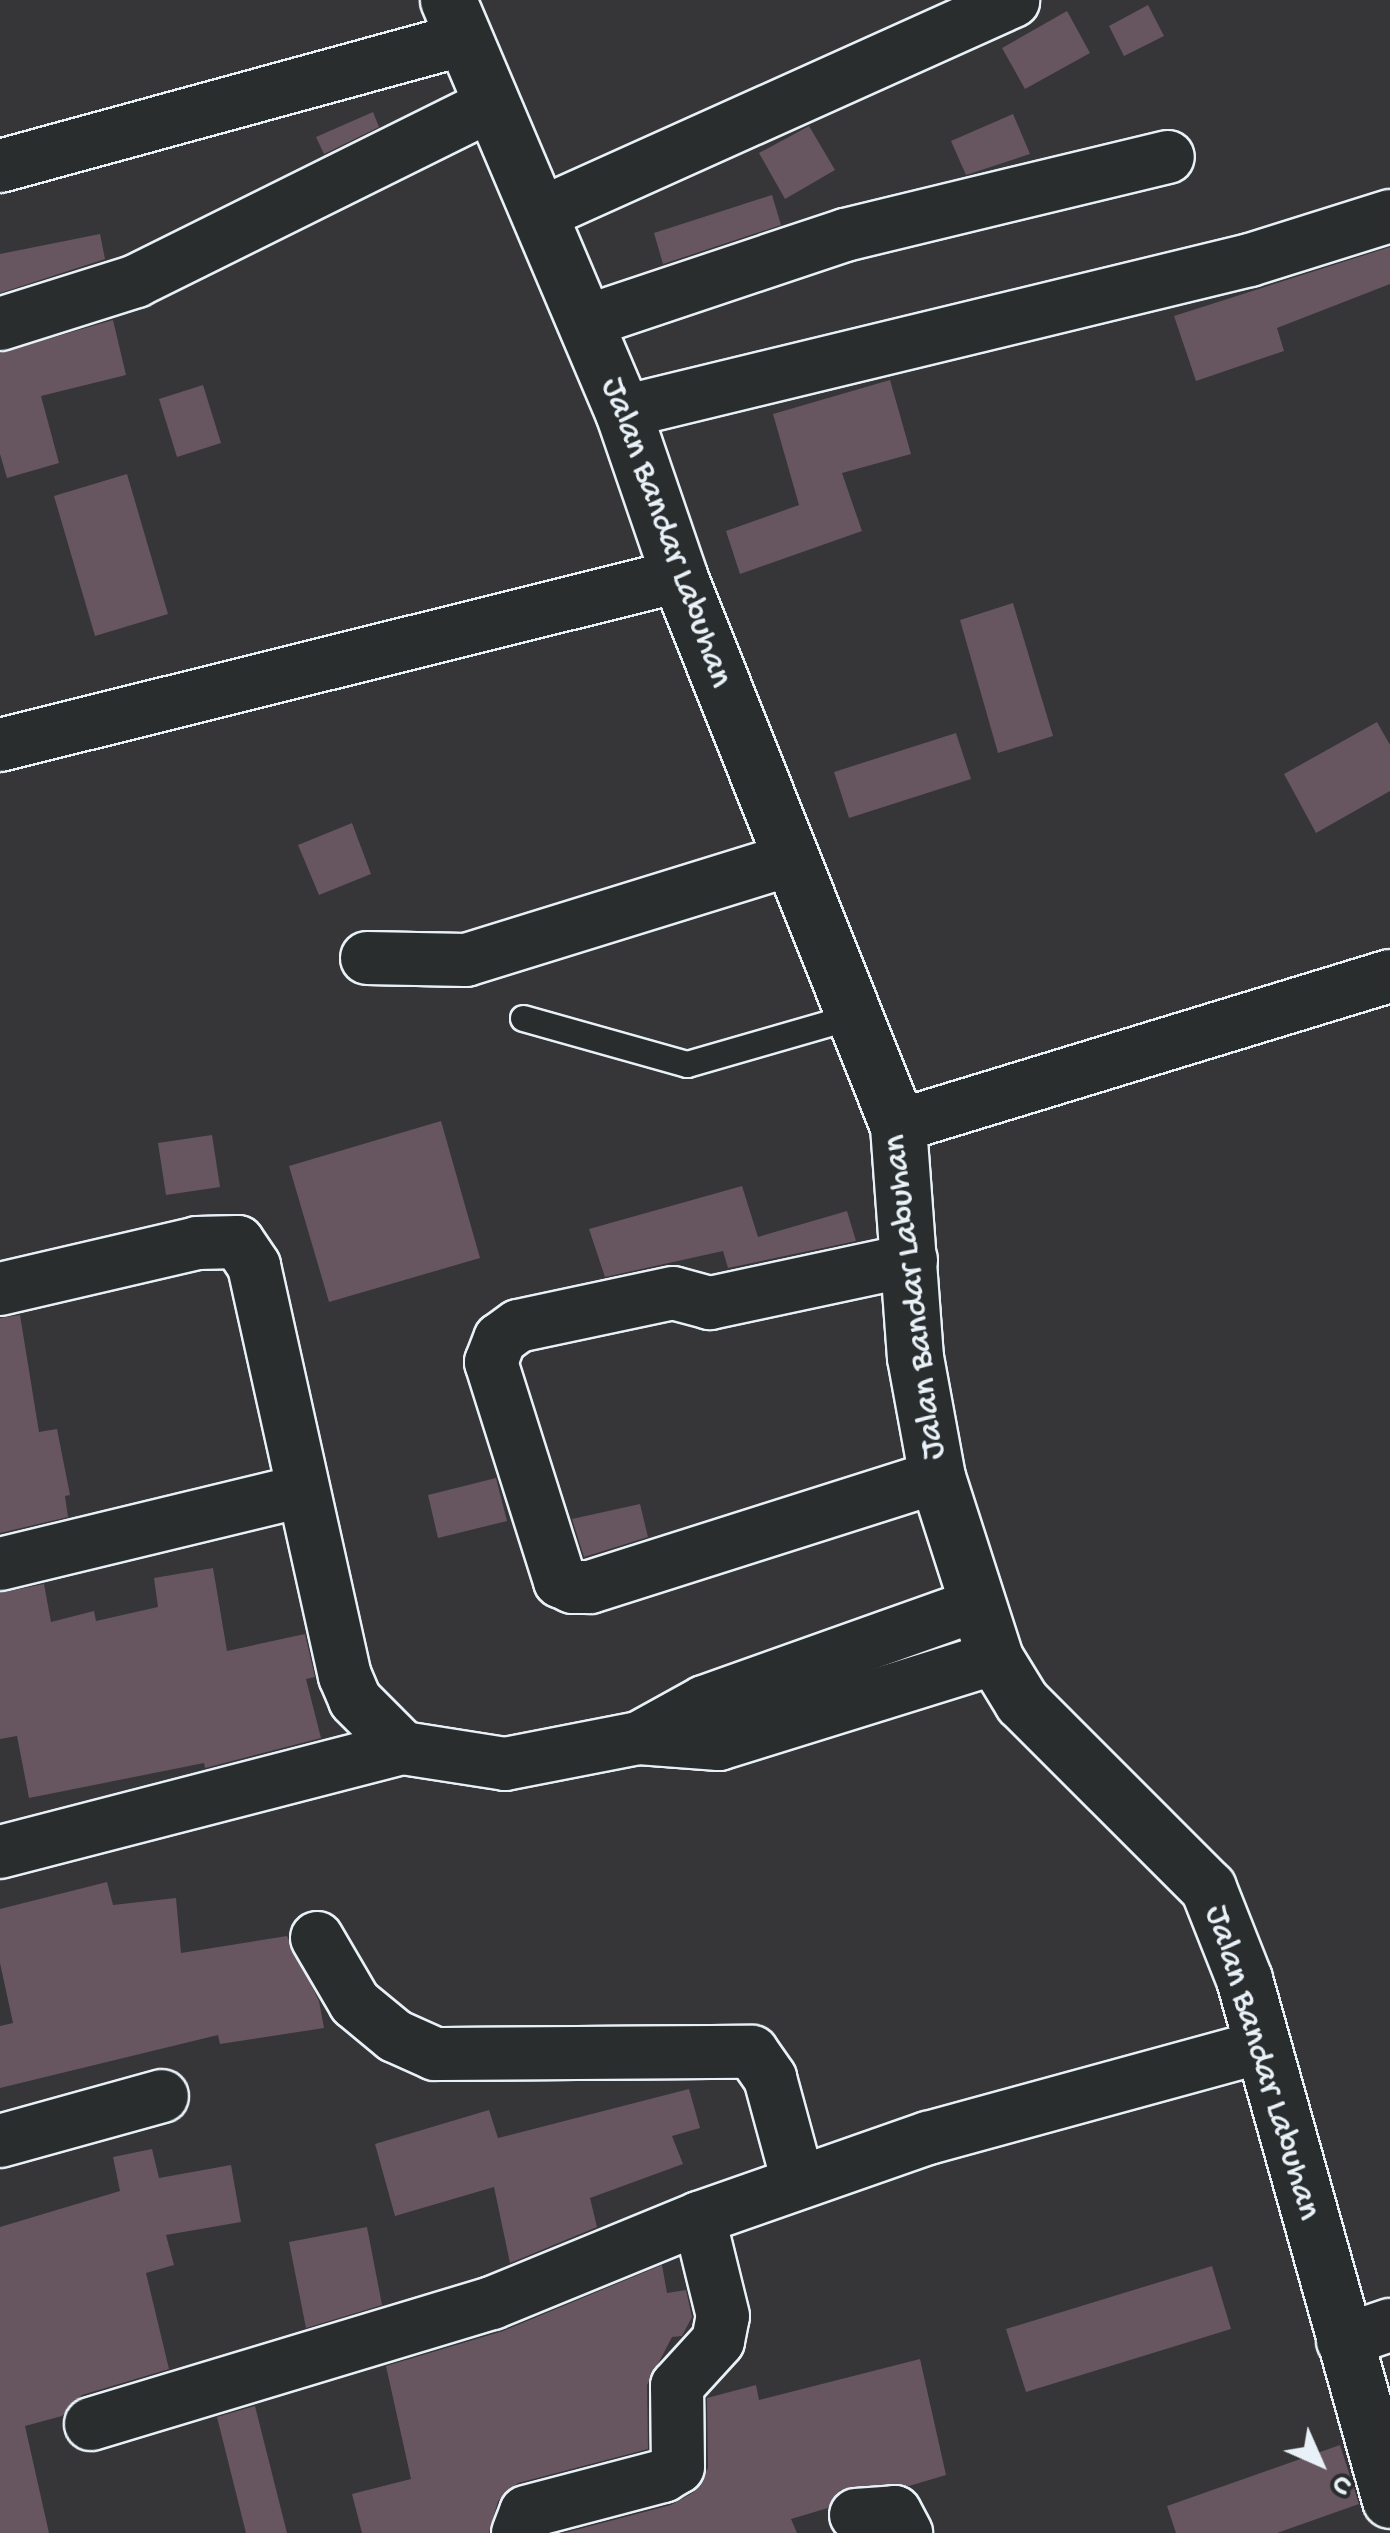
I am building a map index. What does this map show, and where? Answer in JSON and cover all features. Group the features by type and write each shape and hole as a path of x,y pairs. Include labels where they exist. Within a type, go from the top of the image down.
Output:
{"main road":[{"name":"Jalan Bandar Labuhan","path":"457,20 623,412 678,576 790,860 857,1015 898,1126 911,1260 915,1357 937,1477 995,1658 1022,1702 1208,1888 1244,1979 1260,2046 1366,2333 1390,2500"}],"street":[{"path":"540,214 1013,1"},
{"path":"0,166 457,20"},
{"path":"0,324 136,282 491,105"},
{"path":"585,322 845,235 1168,157"},
{"path":"623,412 1231,265 1390,216"},
{"path":"0,745 678,576"},
{"path":"367,958 466,960 790,860"},
{"path":"898,1126 1390,976"},
{"path":"0,1289 197,1243 238,1242 254,1266 301,1491 354,1700 403,1748"},
{"path":"911,1260 710,1302 673,1294 518,1326 500,1339 491,1362 560,1580 573,1587 590,1587 937,1477"},
{"path":"0,1564 301,1491"},
{"path":"639,1738 704,1702 977,1605"},
{"path":"0,1852 403,1748 504,1764 639,1738 719,1744 995,1658"},
{"path":"317,1938 355,2003 395,2036 435,2054 541,2056 650,2048 752,2052 770,2078 798,2182"},
{"path":"90,2424 492,2302 699,2218 928,2138 1260,2046"},
{"path":"0,2141 162,2096"},
{"path":"518,2533 526,2512 663,2476 678,2466 677,2386 718,2341 723,2316 699,2218"},
{"path":"856,2515 895,2512 906,2533"}],"lane":[{"path":"523,1018 686,1064 857,1015"}],"building":[{"path":"1148,5 1164,36 1124,56 1109,26"},
{"path":"1067,11 1090,53 1025,89 1002,48"},
{"path":"373,112 379,127 324,154 316,137"},
{"path":"1013,114 1030,154 966,175 951,141"},
{"path":"809,126 835,170 785,199 759,153"},
{"path":"772,195 781,225 663,264 654,233"},
{"path":"100,234 105,259 0,293 0,254"},
{"path":"1390,247 1390,284 1277,328 1284,351 1196,381 1174,316"},
{"path":"113,320 126,375 41,396 59,463 7,478 0,454 0,353"},
{"path":"890,380 911,454 842,473 862,531 740,574 726,531 799,505 773,414"},
{"path":"203,385 221,443 177,457 159,399"},
{"path":"127,474 168,614 95,636 54,496"},
{"path":"1013,603 1053,736 998,753 960,620"},
{"path":"1377,722 1390,745 1390,791 1316,833 1284,774"},
{"path":"956,733 971,779 849,818 834,772"},
{"path":"352,823 371,874 319,895 298,845"},
{"path":"441,1121 480,1258 329,1302 289,1166"},
{"path":"212,1135 220,1187 166,1195 158,1143"},
{"path":"742,1186 758,1237 847,1211 856,1241 728,1268 723,1251 605,1277 589,1229"},
{"path":"20,1315 39,1432 57,1429 70,1495 65,1496 68,1517 0,1533 0,1318"},
{"path":"496,1478 507,1521 438,1538 428,1495"},
{"path":"640,1504 648,1537 584,1557 572,1519"},
{"path":"213,1568 227,1651 305,1634 315,1677 306,1679 321,1738 205,1768 204,1763 29,1798 17,1736 0,1739 0,1593 44,1584 51,1622 94,1611 96,1621 158,1607 154,1578"},
{"path":"107,1882 113,1905 176,1898 181,1953 287,1936 319,2001 324,2028 220,2044 218,2035 0,2088 0,2026 13,2023 0,1963 0,1909"},
{"path":"689,2089 700,2128 672,2136 683,2164 590,2198 597,2227 510,2263 494,2187 395,2216 375,2144 489,2110 498,2138"},
{"path":"152,2149 159,2178 231,2165 241,2222 166,2235 174,2265 146,2273 169,2369 82,2395 62,2416 25,2426 49,2533 0,2533 0,2227 120,2191 113,2157"},
{"path":"367,2227 382,2305 306,2328 289,2242"},
{"path":"662,2265 667,2293 686,2290 692,2317 682,2336 672,2337 647,2385 648,2449 518,2483 498,2501 489,2533 362,2533 352,2494 411,2479 386,2366 503,2331"},
{"path":"1212,2266 1231,2329 1026,2392 1006,2329"},
{"path":"920,2359 946,2475 909,2486 840,2490 828,2508 791,2519 797,2533 564,2533 671,2505 694,2492 708,2468 707,2398 756,2385 759,2400"},
{"path":"255,2406 287,2533 246,2533 217,2417"},
{"path":"1340,2445 1359,2504 1277,2533 1176,2533 1167,2506"}]}
